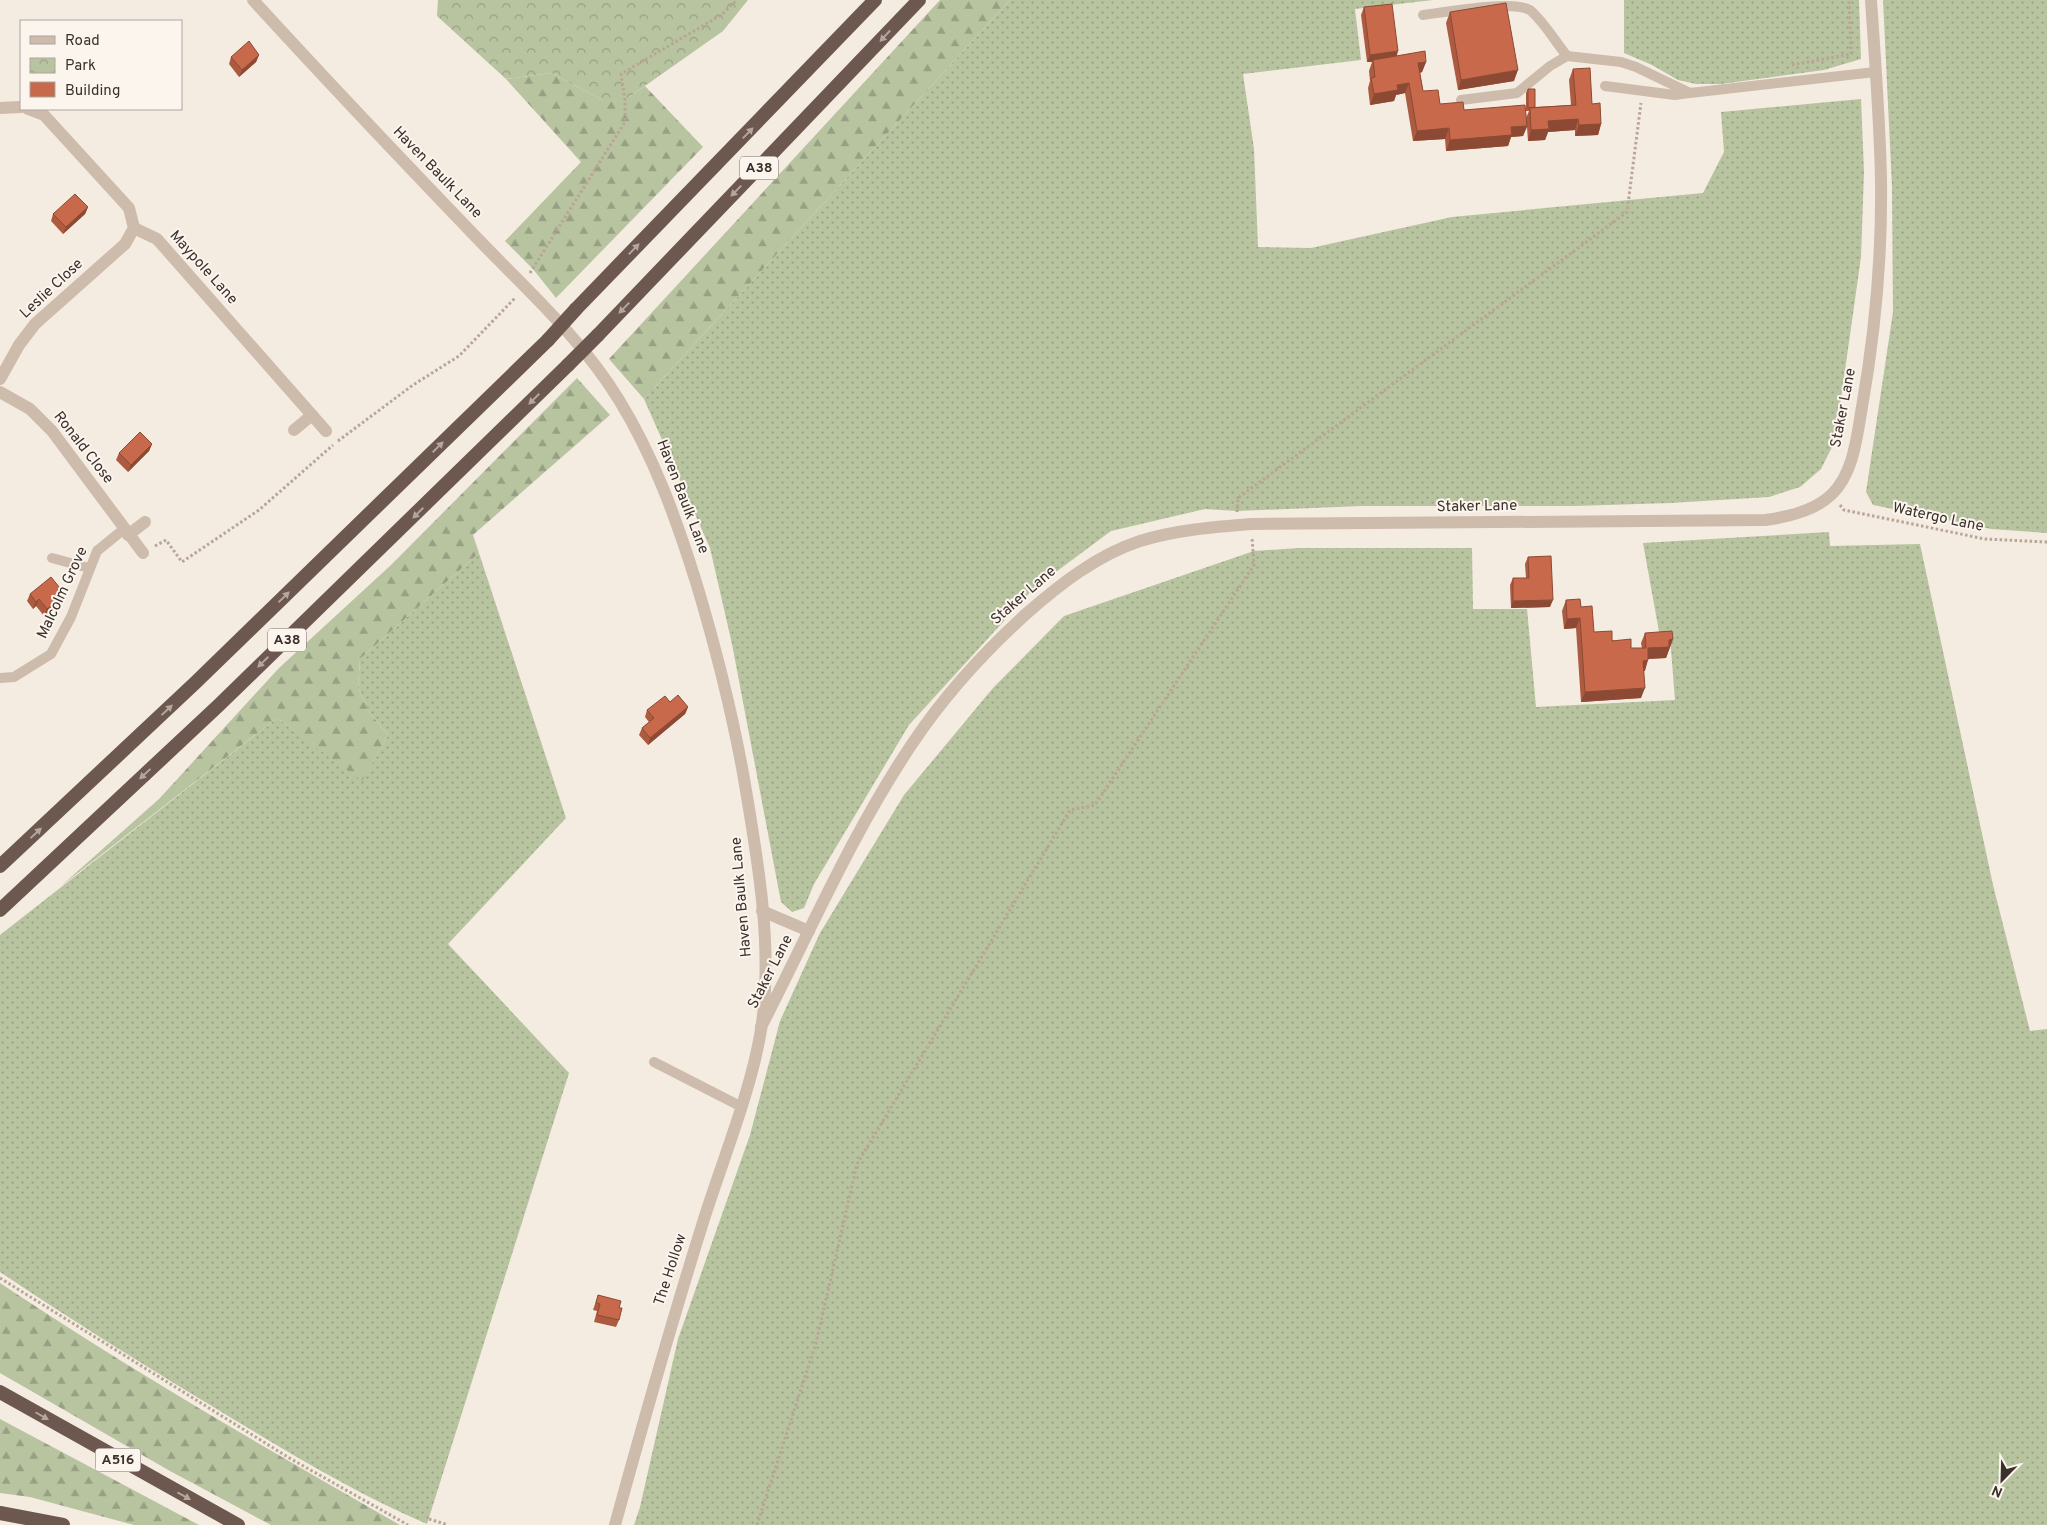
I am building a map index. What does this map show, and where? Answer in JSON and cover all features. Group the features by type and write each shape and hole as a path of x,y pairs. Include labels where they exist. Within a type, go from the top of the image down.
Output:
{"highway":[{"name":"A38","path":"0,866 195,683 548,340 875,0"},
{"name":"A38","path":"0,910 219,705 568,365 919,0"},
{"name":"A516","path":"0,1392 238,1525"},
{"path":"0,1513 63,1525"}],"street":[{"name":"Haven Baulk Lane","path":"253,0 572,339 616,396 643,442 670,504 710,627 727,691 754,840 762,911 765,970 761,1027"},
{"name":"Staker Lane","path":"761,1027 864,823 912,744 957,684 1003,635 1057,586 1107,556 1138,542 1195,528 1251,524 1765,520 1789,516 1813,506 1832,494 1846,474 1856,441 1876,310 1881,182 1871,0"},
{"path":"0,108 20,107"},
{"path":"31,110 44,115 129,208 134,228"},
{"name":"Leslie Close","path":"0,379 19,345 36,324 125,244 134,228"},
{"name":"Maypole Lane","path":"134,228 157,240 326,431"},
{"name":"Ronald Close","path":"0,392 30,409 52,431 143,553"},
{"path":"294,430 312,415"},
{"path":"126,532 145,522"},
{"name":"Staker Lane","path":"762,911 809,931"},
{"name":"The Hollow","path":"615,1525 665,1343 740,1106 761,1027"}],"lane":[{"path":"1424,15 1496,4 1517,5 1530,9 1567,56"},
{"path":"1461,100 1517,93 1550,66 1567,56 1621,62 1636,67 1690,93"},
{"path":"1605,86 1675,95 1875,72"},
{"name":"Malcolm Grove","path":"0,678 14,677 51,654 71,617 97,551 126,532"},
{"path":"52,558 89,568"},
{"path":"654,1062 740,1106"}],"path":[{"path":"522,286 625,122 626,100 621,74 721,15 737,0"},
{"path":"1787,66 1851,54 1849,0"},
{"path":"1237,525 1238,498 1627,212 1638,113 1644,91"},
{"name":"Watergo Lane","path":"1832,494 1844,510 1984,539 2047,542"},
{"path":"757,1525 816,1343 857,1164 1070,810 1095,805 1254,565 1251,524"},
{"path":"0,1278 291,1459 408,1525"},
{"path":"429,1519 448,1525"}],"green space":[{"path":"438,0 748,0 723,31 625,100 602,100 551,73 506,79 437,16"},
{"path":"940,0 1010,0 644,399 609,359"},
{"path":"1010,0 1433,0 1355,9 1361,60 1243,74 1254,149 1258,247 1311,248 1452,217 1703,193 1724,152 1721,112 1861,99 1864,172 1861,257 1835,441 1821,469 1800,487 1769,497 1575,506 1361,506 1237,511 1205,509 1111,531 1033,589 909,725 814,884 804,908 792,912 781,902 732,644 710,548 644,399"},
{"path":"1624,0 1859,0 1861,59 1824,70 1721,84 1696,84 1678,80 1652,65 1624,53"},
{"path":"1883,0 2047,0 2047,533 1991,529 1873,505 1866,492 1893,312 1892,187"},
{"path":"551,73 602,100 625,100 645,86 703,147 556,298 533,269 505,241 581,162 506,79"},
{"path":"577,378 610,415 473,535 479,553 360,659 358,688 369,712 388,735 362,781 277,718 61,886 159,799 279,668 391,565"},
{"path":"1829,532 1830,546 1920,544 1993,885 2030,1031 2047,1029 2047,1525 634,1525 640,1507 678,1339 750,1135 780,1021 820,933 904,795 993,688 1064,616 1254,551 1299,548 1472,548 1473,609 1527,609 1536,707 1675,700 1670,637 1660,637 1643,543"},
{"path":"479,553 566,818 448,944 569,1073 427,1524 399,1512 319,1470 160,1375 0,1272 0,935 277,718 362,780 388,735 369,712 358,688 360,659"},
{"path":"0,1283 98,1347 400,1525 271,1525 170,1471 0,1373"},
{"path":"0,1419 199,1525 134,1525 30,1497 0,1493"}],"building":[{"path":"1506,3 1518,70 1461,80 1450,12"},
{"path":"1392,4 1398,51 1370,55 1364,7"},
{"path":"249,41 259,55 242,70 231,57"},
{"path":"1425,51 1426,62 1418,63 1423,91 1438,90 1440,104 1463,102 1464,110 1525,105 1527,126 1511,127 1512,135 1450,140 1449,128 1417,131 1409,83 1397,85 1398,90 1374,94 1371,78 1375,77 1373,60"},
{"path":"1590,68 1592,104 1600,103 1601,124 1579,125 1578,119 1548,121 1549,129 1531,130 1530,108 1576,105 1573,69"},
{"path":"1528,89 1535,89 1535,107 1528,108"},
{"path":"75,194 88,207 66,227 53,214"},
{"path":"140,432 152,444 131,465 119,453"},
{"path":"1551,556 1553,600 1513,601 1513,578 1529,578 1528,557"},
{"path":"51,577 60,588 56,594 60,599 47,609 39,599 36,602 30,594"},
{"path":"1580,599 1581,607 1592,606 1594,632 1612,631 1612,641 1631,639 1631,648 1646,648 1645,633 1672,631 1673,639 1669,640 1669,647 1648,648 1648,660 1643,661 1645,688 1585,692 1580,618 1567,619 1566,600"},
{"path":"678,695 688,707 650,738 642,728 654,718 647,710 665,696 670,702"},
{"path":"598,1295 621,1301 619,1308 622,1308 619,1320 597,1315 600,1304 596,1303"}]}
